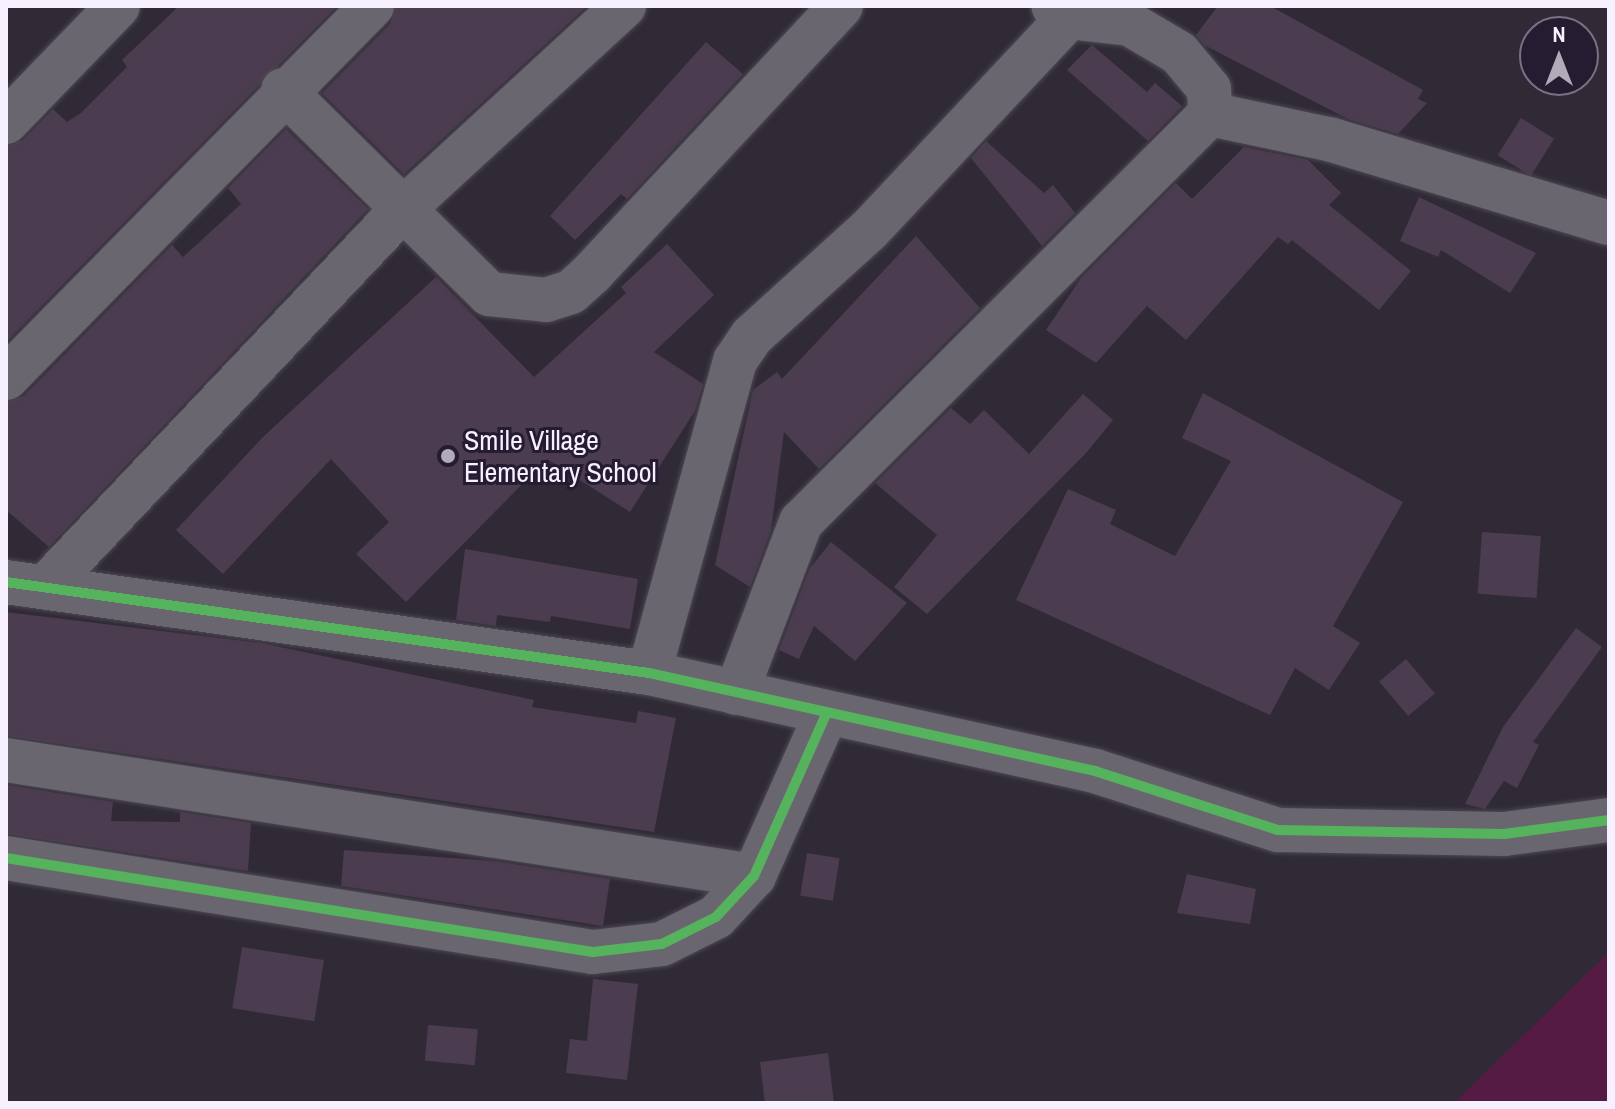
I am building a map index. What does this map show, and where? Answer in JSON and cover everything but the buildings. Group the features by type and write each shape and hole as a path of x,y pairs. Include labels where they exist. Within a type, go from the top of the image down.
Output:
{"street":[{"path":"6,122 118,6"},
{"path":"6,378 283,90 372,6"},
{"path":"26,584 401,211 624,6"},
{"path":"283,90 401,211 489,294 546,300 571,292 841,6"},
{"path":"649,673 735,361 752,336 869,230 1061,12 1130,24 1179,53 1209,89 1210,114 801,522 736,693"},
{"path":"1210,114 1332,140 1609,223"},
{"path":"26,584 649,673 1095,771 1278,830 1504,834 1609,820"},
{"path":"6,858 593,952 662,944 716,917 754,876 826,714"},
{"path":"6,760 754,876"}],"shaded area":[{"path":"1609,952 1609,1103 1454,1103"}],"cycle path":[{"path":"6,582 649,673 1095,771 1278,830 1504,834 1609,820"},
{"path":"6,858 593,952 662,944 716,917 754,876 826,714"}],"place":[{"name":"Smile Village Elementary School","path":"448,456"}]}
